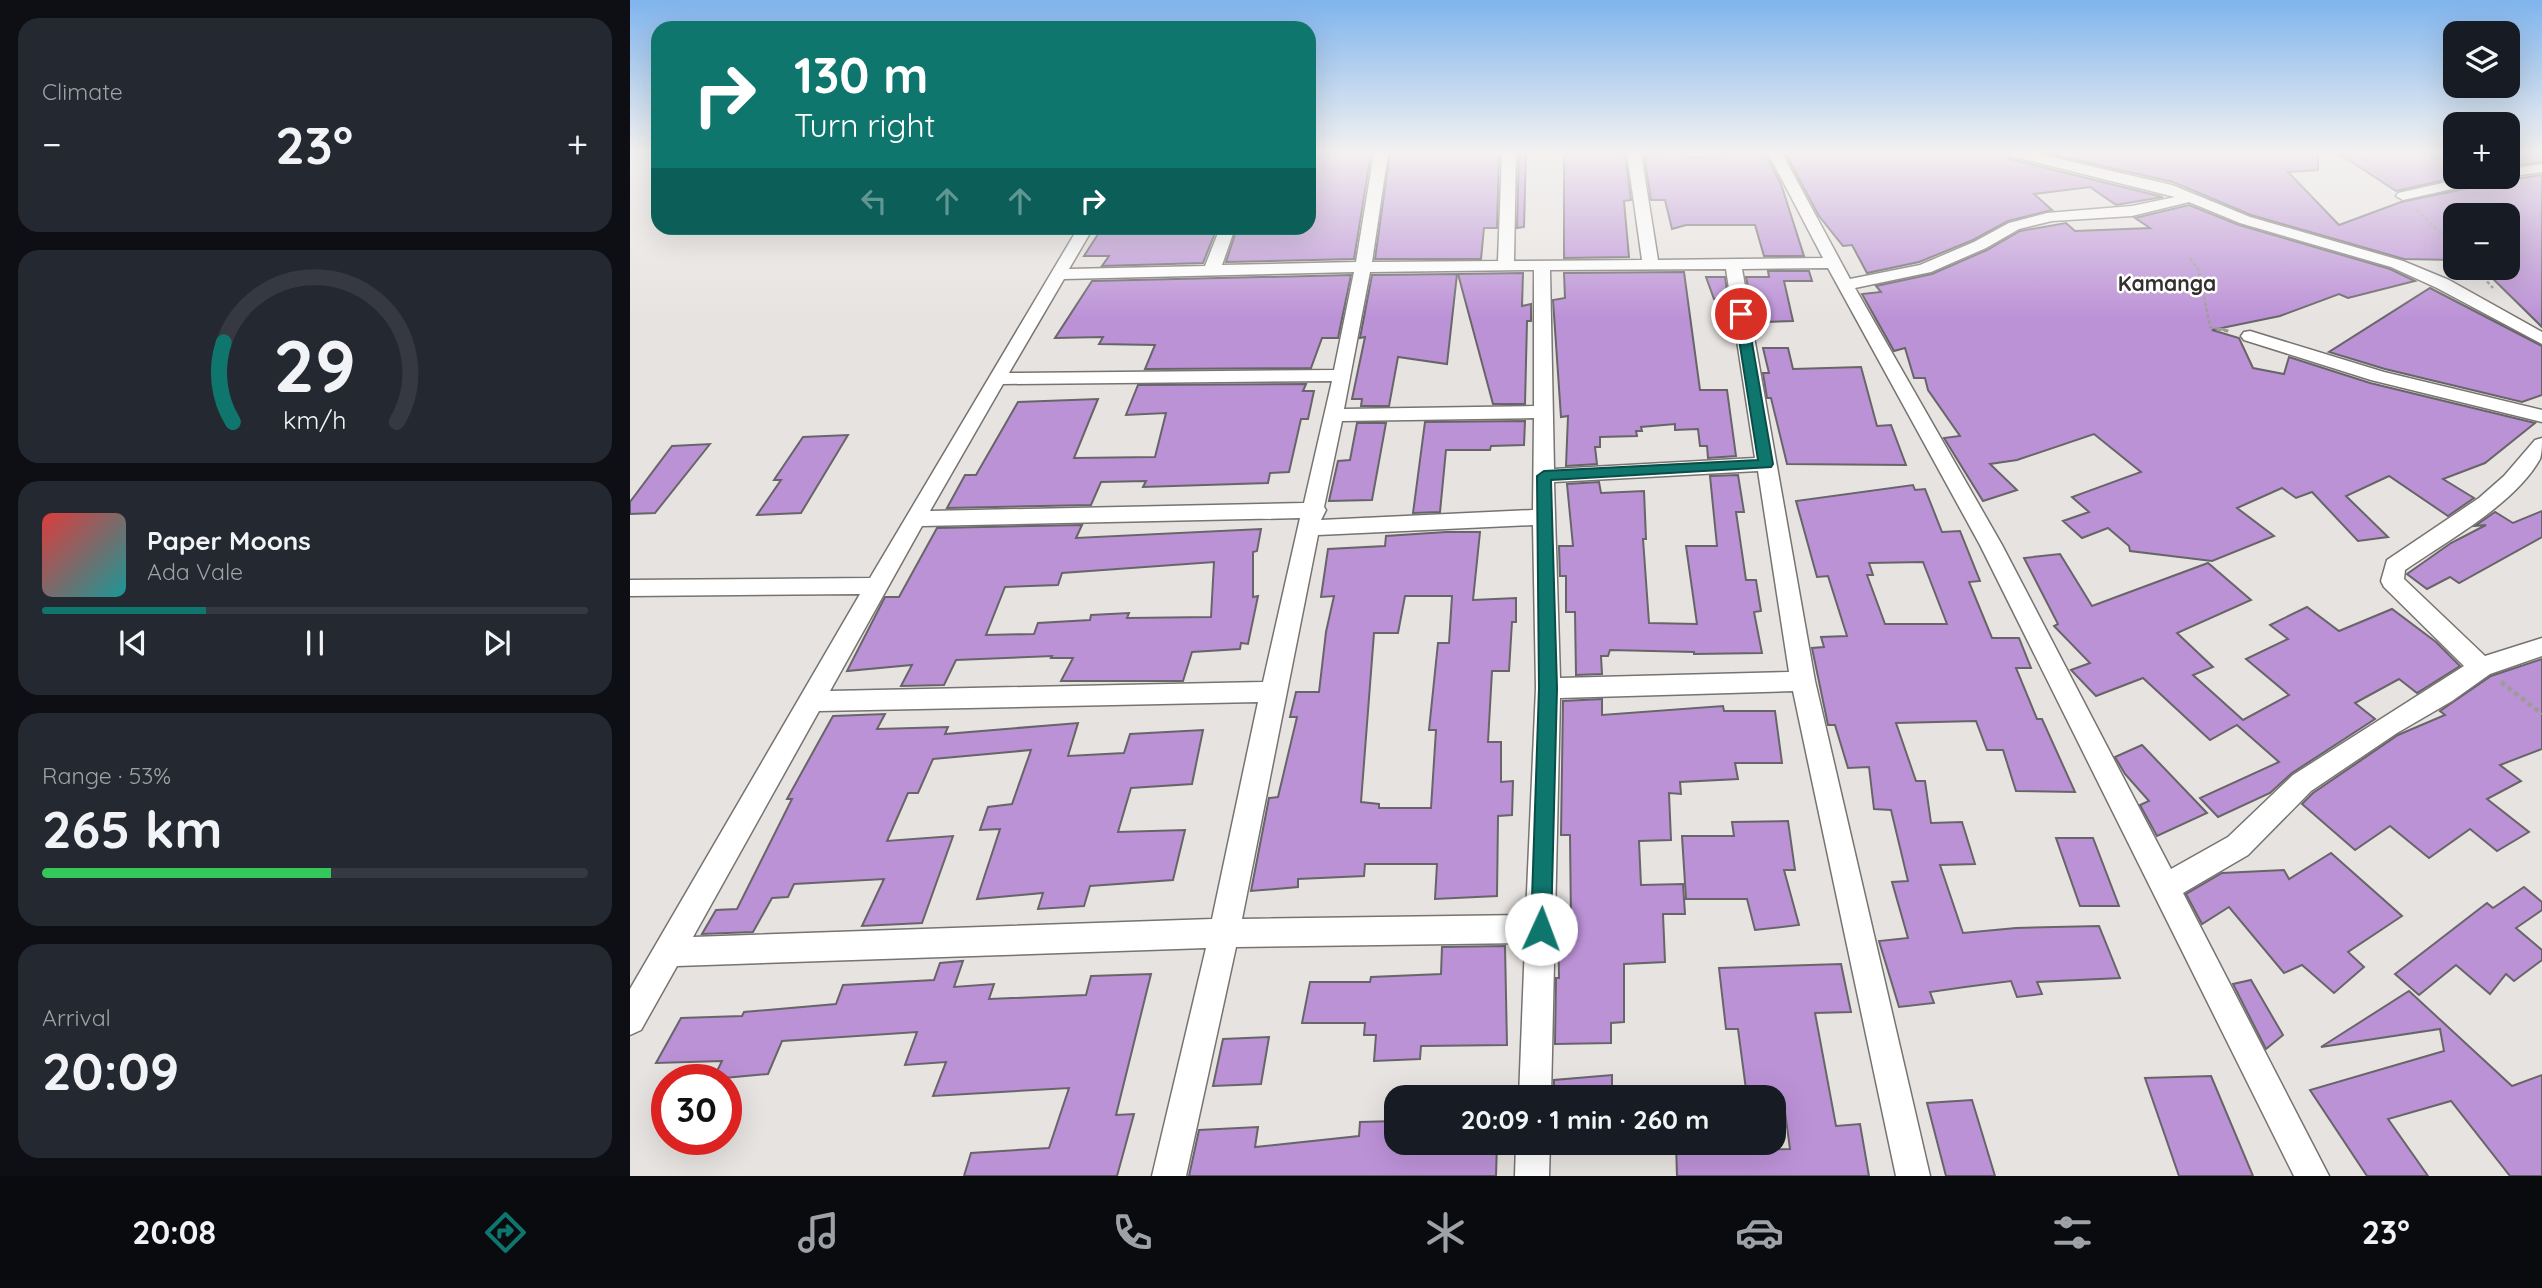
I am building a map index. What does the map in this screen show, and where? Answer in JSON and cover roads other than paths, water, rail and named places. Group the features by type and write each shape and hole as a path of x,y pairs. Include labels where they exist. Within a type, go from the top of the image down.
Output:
{"street":[{"path":"1169,1176 1335,415 1355,317 1372,208"},
{"path":"1506,266 1508,208"},
{"path":"1642,208 1651,265"},
{"path":"1804,208 1991,545 2312,1176"},
{"path":"1845,285 1890,278 1925,268 1980,245 2014,226 2052,216 2145,208"},
{"path":"2217,208 2245,220 2420,273 2542,339"},
{"path":"630,1019 915,519 1081,235"},
{"path":"1212,270 1224,235"},
{"path":"1058,274 1362,267 1833,263"},
{"path":"1733,264 1803,681 1913,1176"},
{"path":"1535,1085 1548,688 1542,266"},
{"path":"2250,337 2378,376 2542,416"},
{"path":"996,379 1342,375"},
{"path":"1335,415 1544,412"},
{"path":"2481,667 2392,580 2395,566 2486,503 2511,481 2542,444"},
{"path":"1544,476 1766,464"},
{"path":"915,519 1544,517"},
{"path":"630,588 877,586"},
{"path":"2165,888 2238,846 2302,783 2388,726 2443,694 2481,667 2542,647"},
{"path":"1548,688 1803,681"},
{"path":"813,701 1273,692"},
{"path":"668,952 1224,933 1541,929"},
{"path":"1532,1176 1533,1155"}],"district":[{"name":"Kamanga","path":"2167,284"}]}
